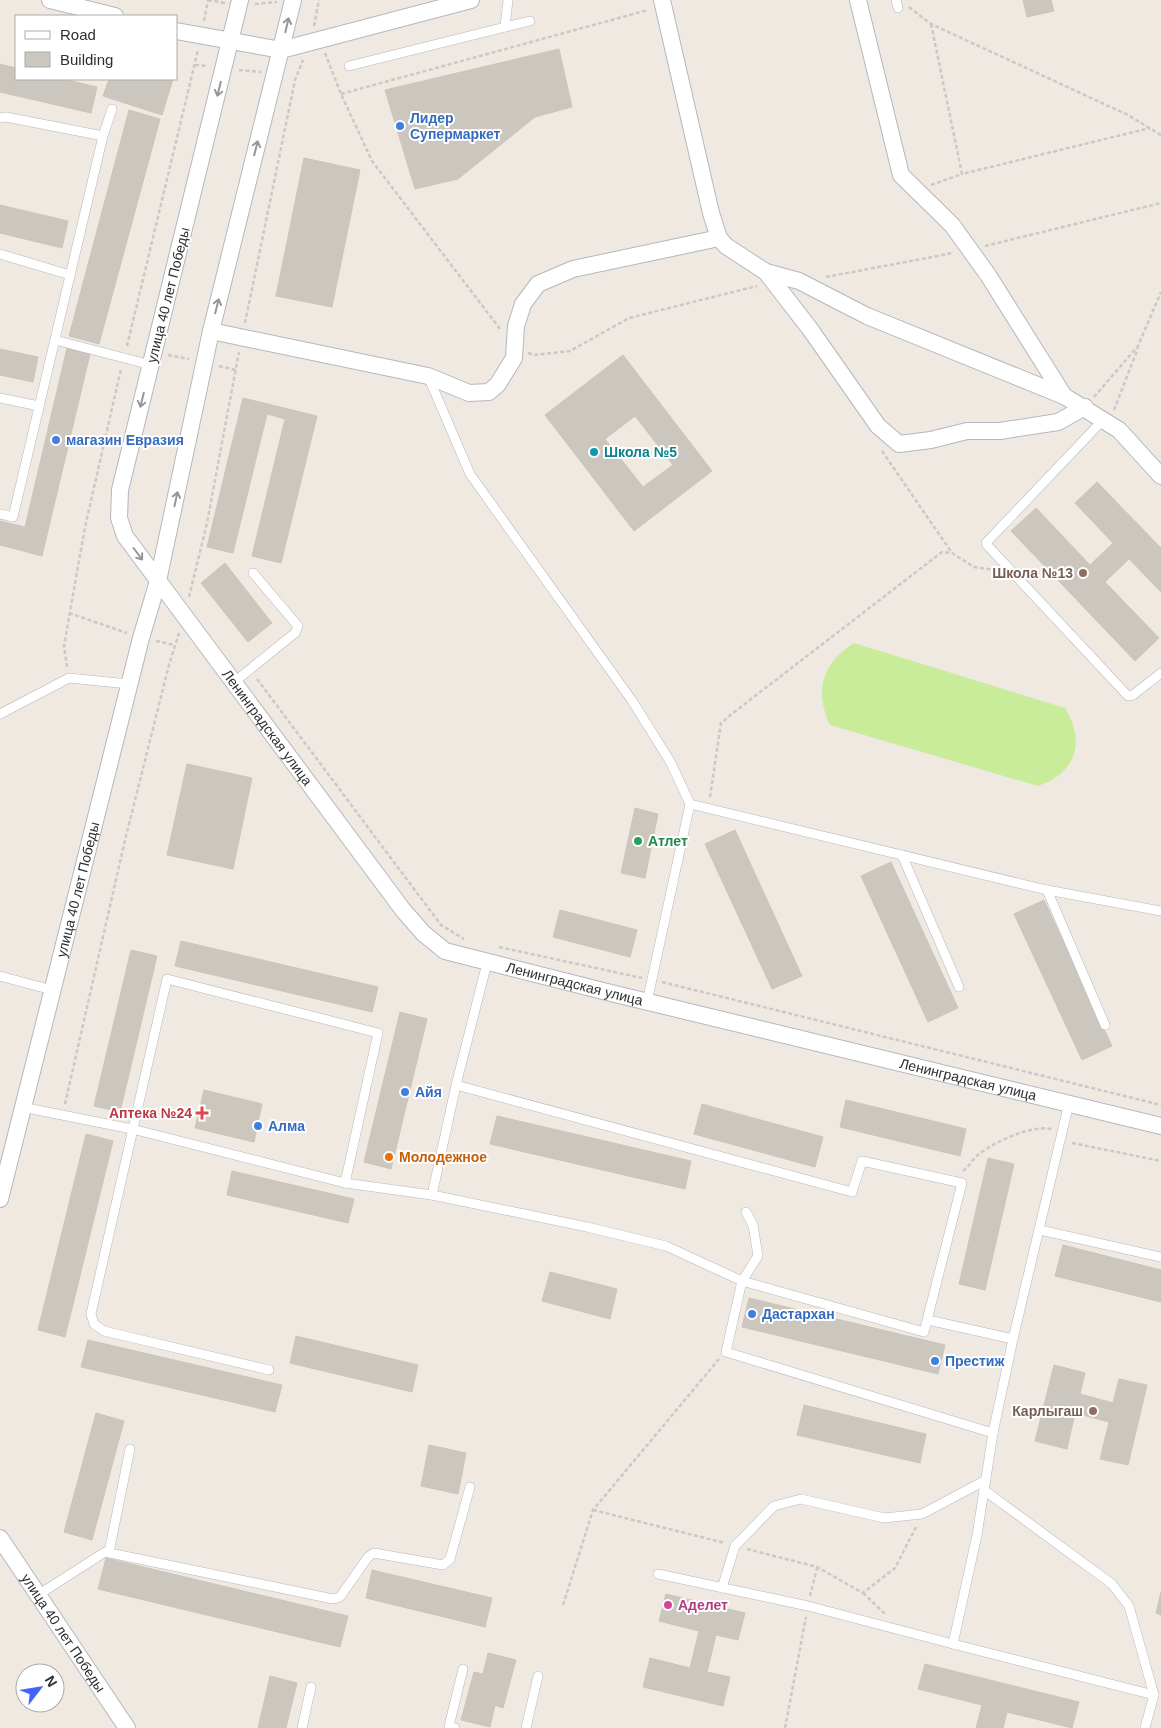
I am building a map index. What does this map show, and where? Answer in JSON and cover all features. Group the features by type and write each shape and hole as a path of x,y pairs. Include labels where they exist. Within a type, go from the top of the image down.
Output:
{"street":[{"path":"50,0 111,15"},
{"name":"улица 40 лет Победы","path":"0,1199 129,684 158,581 211,332 293,0"},
{"path":"178,30 230,42 281,50 472,0"},
{"path":"858,0 901,175 952,225 975,256 1064,396"},
{"name":"улица 40 лет Победы","path":"158,581 125,536 119,518 120,490 239,3"},
{"path":"662,3 711,214 719,238 726,246 766,278 810,328 878,426 898,444 931,440 967,431 1000,431 1058,422 1085,407"},
{"path":"211,332 428,376 468,393 489,392 498,384 514,358 516,326 523,304 538,284 573,269 719,238"},
{"path":"766,278 799,282 867,316 1064,396 1085,407 1119,430 1161,476"},
{"name":"Ленинградская улица","path":"158,581 374,872 423,933 445,951 647,1002 1161,1126"},
{"name":"улица 40 лет Победы","path":"0,1538 127,1728"}],"lane":[{"path":"506,27 508,0"},
{"path":"350,66 530,21"},
{"path":"0,514 13,517 103,136 112,109"},
{"path":"0,118 6,117 103,136"},
{"path":"0,254 70,274"},
{"path":"55,340 151,364"},
{"path":"428,376 470,474 632,702 670,763 690,804 647,1002"},
{"path":"0,398 39,406"},
{"path":"1106,422 986,543 988,548 1128,696 1133,695 1161,673"},
{"path":"233,683 295,633 298,626 253,573"},
{"path":"0,714 69,678 129,684"},
{"path":"690,804 1047,890 1161,911"},
{"path":"902,855 959,987"},
{"path":"1047,890 1105,1025"},
{"path":"432,1195 456,1085 487,962"},
{"path":"0,976 52,990"},
{"path":"270,1370 104,1331 94,1324 91,1314 167,979 378,1033 345,1183"},
{"path":"22,1107 132,1129 345,1183 432,1195 587,1227 666,1246 742,1281 924,1332 962,1183 862,1161 852,1192 456,1085"},
{"path":"952,1644 978,1535 993,1433 1012,1339 1040,1230 1069,1103"},
{"path":"746,1212 753,1225 758,1256 742,1281 726,1352 993,1433"},
{"path":"1040,1230 1161,1257"},
{"path":"928,1320 1012,1339"},
{"path":"109,1552 130,1449"},
{"path":"722,1588 735,1546 774,1506 801,1499 884,1518 922,1514 986,1480"},
{"path":"38,1595 99,1555 109,1552 333,1599 340,1597 368,1557 374,1553 443,1565 447,1564 470,1487"},
{"path":"984,1490 1112,1584 1129,1606 1154,1695 1145,1728"},
{"path":"658,1574 896,1627 952,1644 1154,1695"},
{"path":"456,1728 449,1726 463,1668"},
{"path":"526,1728 538,1676"},
{"path":"302,1728 311,1687"}],"path":[{"path":"69,678 64,646 84,528 195,65 208,0 239,3 293,0"},
{"path":"62,1115 125,840 175,645 184,618 207,523 242,338 295,80 315,41 318,0"},
{"path":"341,94 662,3"},
{"path":"908,6 931,24 1128,115 1161,136"},
{"path":"931,24 962,174"},
{"path":"315,41 372,160 514,348 534,355 570,351 630,318 766,278"},
{"path":"195,65 275,74 295,80"},
{"path":"916,190 962,174 1150,128"},
{"path":"1106,422 1161,292"},
{"path":"1085,407 1138,346"},
{"path":"880,448 952,553 974,567 1012,573"},
{"path":"708,808 721,723 942,552 952,553"},
{"path":"69,613 141,638 175,645"},
{"path":"954,1181 979,1154 1022,1132 1041,1127 1063,1131"},
{"path":"1061,1141 1161,1161"},
{"path":"563,1605 593,1510 726,1352"},
{"path":"593,1510 817,1567 863,1593 882,1610 896,1627"},
{"path":"863,1593 895,1568 922,1514"},
{"path":"785,1728 817,1567"}],"green space":[{"path":"854,643 1065,708 1075,733 1076,744 1074,755 1069,765 1051,780 1038,786 830,725 822,701 824,679 834,659"}],"building":[{"path":"1023,0 1051,0 1054,11 1027,17"},
{"path":"559,49 572,107 535,117 458,179 415,189 385,90"},
{"path":"0,64 15,68 15,80 67,80 97,87 91,113 0,92"},
{"path":"109,80 173,80 162,115 103,96"},
{"path":"129,110 160,119 99,344 69,336"},
{"path":"304,158 360,170 332,307 276,296"},
{"path":"0,205 68,221 62,248 0,233"},
{"path":"67,348 90,354 42,556 0,545 0,521 25,527"},
{"path":"0,349 38,357 33,382 0,375"},
{"name":"Школа №5","path":"623,355 712,471 634,531 545,415","holes":["635,416 673,465 643,487 605,439"]},
{"path":"243,398 317,416 281,563 252,556 285,419 267,414 233,553 207,547"},
{"name":"Школа №13","path":"1097,482 1161,548 1161,592 1129,559 1105,582 1159,638 1135,661 1011,531 1036,508 1090,565 1113,543 1075,503"},
{"path":"225,563 272,623 248,642 201,583"},
{"path":"187,764 252,778 233,869 167,855"},
{"path":"635,808 658,814 645,878 621,873"},
{"path":"735,830 802,976 772,989 705,844"},
{"path":"891,862 958,1008 928,1022 861,876"},
{"path":"1044,900 1112,1046 1082,1060 1014,914"},
{"path":"560,910 637,930 630,957 553,937"},
{"path":"181,941 378,987 372,1012 175,966"},
{"path":"131,950 157,956 120,1112 94,1106"},
{"path":"400,1012 427,1019 391,1169 364,1162"},
{"path":"204,1090 262,1104 254,1142 195,1128"},
{"path":"846,1100 966,1129 960,1156 840,1127"},
{"path":"702,1104 823,1137 815,1167 694,1134"},
{"path":"497,1116 691,1161 685,1189 490,1144"},
{"path":"86,1134 113,1141 65,1337 38,1330"},
{"path":"988,1158 1014,1164 985,1290 959,1284"},
{"path":"232,1171 354,1199 348,1223 227,1195"},
{"path":"1063,1245 1161,1270 1161,1302 1055,1276"},
{"path":"550,1272 617,1289 610,1319 542,1301"},
{"path":"749,1298 945,1345 938,1374 742,1327"},
{"path":"296,1336 418,1365 412,1392 290,1363"},
{"path":"88,1340 282,1385 275,1412 81,1367"},
{"path":"1054,1365 1085,1373 1080,1394 1113,1403 1119,1379 1147,1385 1128,1465 1100,1459 1109,1422 1075,1413 1067,1449 1035,1441"},
{"path":"804,1405 926,1434 920,1463 797,1435"},
{"path":"96,1413 124,1421 92,1540 64,1532"},
{"path":"429,1445 466,1453 458,1494 421,1486"},
{"path":"106,1558 348,1616 340,1647 98,1589"},
{"path":"372,1570 492,1598 485,1627 366,1598"},
{"path":"1161,1592 1161,1615 1156,1613"},
{"path":"666,1594 745,1613 738,1640 716,1635 707,1672 730,1677 723,1706 643,1687 650,1658 690,1668 699,1631 659,1621"},
{"path":"488,1653 516,1660 503,1708 495,1705 490,1727 461,1720 474,1672 483,1674"},
{"path":"925,1664 1079,1702 1072,1728 1007,1712 1003,1728 976,1728 982,1705 918,1689"},
{"path":"270,1676 297,1683 286,1728 258,1728"}],"place":[{"name":"Лидер Супермаркет","path":"400,126"},
{"name":"магазин Евразия","path":"56,440"},
{"name":"Школа №5","path":"594,452"},
{"name":"Школа №13","path":"1083,573"},
{"name":"Атлет","path":"638,841"},
{"name":"Айя","path":"405,1092"},
{"name":"Аптека №24","path":"202,1113"},
{"name":"Алма","path":"258,1126"},
{"name":"Молодежное","path":"389,1157"},
{"name":"Дастархан","path":"752,1314"},
{"name":"Престиж","path":"935,1361"},
{"name":"Карлыгаш","path":"1093,1411"},
{"name":"Аделет","path":"668,1605"}]}
